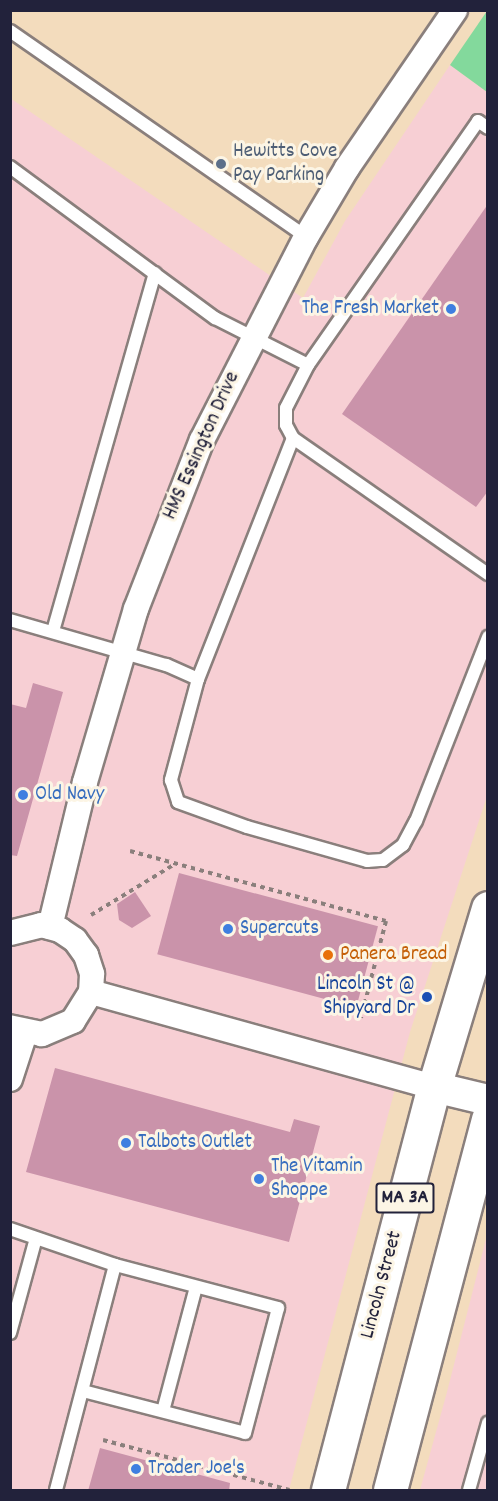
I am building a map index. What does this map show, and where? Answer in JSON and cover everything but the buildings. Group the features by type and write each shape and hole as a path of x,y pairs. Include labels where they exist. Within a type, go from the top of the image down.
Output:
{"main road":[{"name":"Lincoln Street","path":"328,1491 434,1087 488,908"},
{"name":"MA 3A","path":"390,1491 488,1119"}],"street":[{"name":"HMS Essington Drive","path":"50,927 85,782 123,652 170,515 253,336 306,237 357,152 455,10"},
{"path":"10,933 22,928 50,927 75,940 86,955 92,974 90,992 73,1021 42,1034 18,1030 10,1079"},
{"path":"90,992 488,1101"}],"lane":[{"path":"10,32 306,237"},
{"path":"488,128 478,121 308,365 286,408 285,425 293,438 488,574"},
{"path":"10,167 216,318 308,365"},
{"path":"53,631 155,273"},
{"path":"293,438 198,679 171,780 178,802 247,827 367,861 382,860 403,845 416,821 488,637"},
{"path":"10,620 123,652 198,679"},
{"path":"10,1229 115,1264 278,1308 245,1433 83,1390"},
{"path":"10,1333 36,1238"},
{"path":"56,1491 115,1264"},
{"path":"163,1412 196,1287"},
{"path":"469,1491 488,1423"}],"path":[{"path":"130,851 386,921 361,1018"},
{"path":"91,915 176,863"},
{"path":"103,1440 289,1491"}],"shaded area":[{"path":"450,65 487,92 487,796 410,1032 289,1490 11,1490 10,98 303,298 345,221"},
{"path":"487,1235 487,1490 420,1490 447,1392"}],"green space":[{"path":"487,11 487,92 450,65"}],"place":[{"name":"Hewitts Cove Pay Parking","path":"221,164"},
{"name":"The Fresh Market","path":"451,309"},
{"name":"Old Navy","path":"23,795"},
{"name":"Supercuts","path":"228,929"},
{"name":"Panera Bread","path":"328,955"},
{"name":"Lincoln St @ Shipyard Dr","path":"427,997"},
{"name":"Talbots Outlet","path":"126,1143"},
{"name":"The Vitamin Shoppe","path":"259,1179"},
{"name":"Trader Joe's","path":"136,1469"}]}
